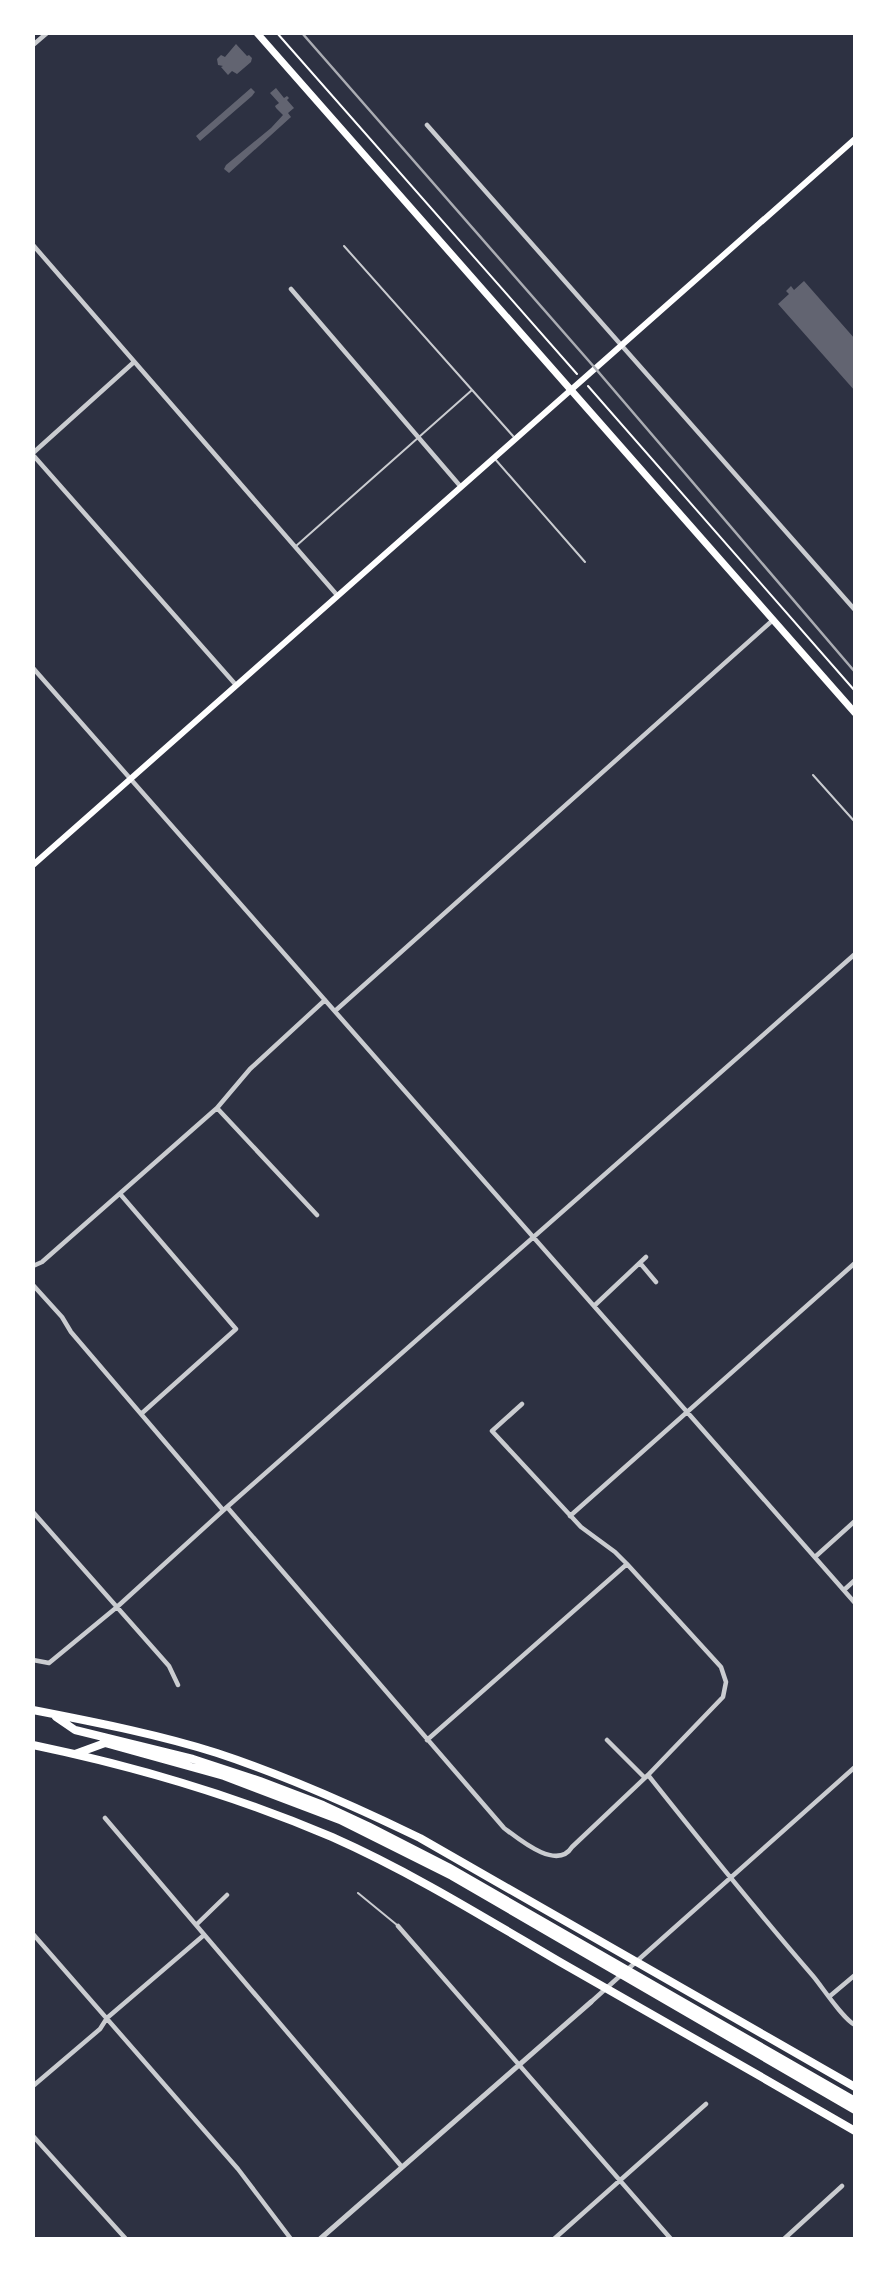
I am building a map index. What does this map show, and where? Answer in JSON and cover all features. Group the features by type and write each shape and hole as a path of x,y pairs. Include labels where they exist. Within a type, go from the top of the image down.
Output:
{"highway":[{"path":"33,1710 154,1736 216,1753 352,1805 420,1838 855,2087"},
{"path":"51,1713 75,1730 170,1753 238,1774 323,1805 368,1826 448,1867 855,2101"},
{"path":"75,1754 105,1743 224,1776 340,1820 452,1876 855,2110"},
{"path":"34,1746 75,1754 259,1808 333,1838 400,1870 855,2131"}],"main road":[{"path":"257,33 855,713"},
{"path":"33,865 855,139"}],"street":[{"path":"33,45 47,33"},
{"path":"428,125 855,610"},
{"path":"33,245 337,595"},
{"path":"291,289 461,487"},
{"path":"134,362 33,454 236,685"},
{"path":"335,1011 773,620"},
{"path":"33,668 855,1602"},
{"path":"33,1660 48,1663 117,1607 855,954"},
{"path":"33,1266 42,1262 121,1195 217,1108 250,1069 325,1000"},
{"path":"217,1108 317,1215"},
{"path":"121,1195 236,1329 141,1414"},
{"path":"594,1306 646,1257"},
{"path":"640,1263 656,1282"},
{"path":"570,1516 855,1263"},
{"path":"33,1285 141,1414 504,1828 545,1854 558,1857 568,1854 647,1777 723,1697 726,1682 721,1667 627,1564 570,1516 492,1431 522,1404"},
{"path":"33,1512 169,1666 178,1685"},
{"path":"815,1557 855,1521"},
{"path":"428,1740 627,1564"},
{"path":"844,1590 855,1580"},
{"path":"607,1740 647,1777 849,2022 855,2025"},
{"path":"320,2239 520,2066 855,1767"},
{"path":"105,1818 401,2167"},
{"path":"195,1924 227,1895"},
{"path":"398,1926 671,2239"},
{"path":"33,1934 238,2169 291,2239"},
{"path":"33,2086 204,1934"},
{"path":"830,1996 855,1975"},
{"path":"554,2239 706,2104"},
{"path":"33,2136 126,2239"},
{"path":"783,2239 842,2186"}],"lane":[{"path":"344,246 516,439"},
{"path":"295,547 472,390"},
{"path":"494,458 585,562"},
{"path":"813,775 855,822"},
{"path":"358,1893 398,1926"}],"path":[{"path":"277,33 855,691"}],"building":[{"path":"236,44 252,58 251,62 237,74 232,71 228,75 221,67 223,66 218,65 217,59 221,55 225,57"},
{"path":"251,88 255,92 252,96 200,141 196,136"},
{"path":"276,88 284,98 289,98 287,100 294,108 288,113 291,117 229,173 224,169 226,165 283,115 275,106 279,103 270,93"},
{"path":"804,281 855,339 855,391 778,304 789,294 786,291 791,286 794,290"}],"railway":[{"path":"302,33 595,368 855,672"}]}
